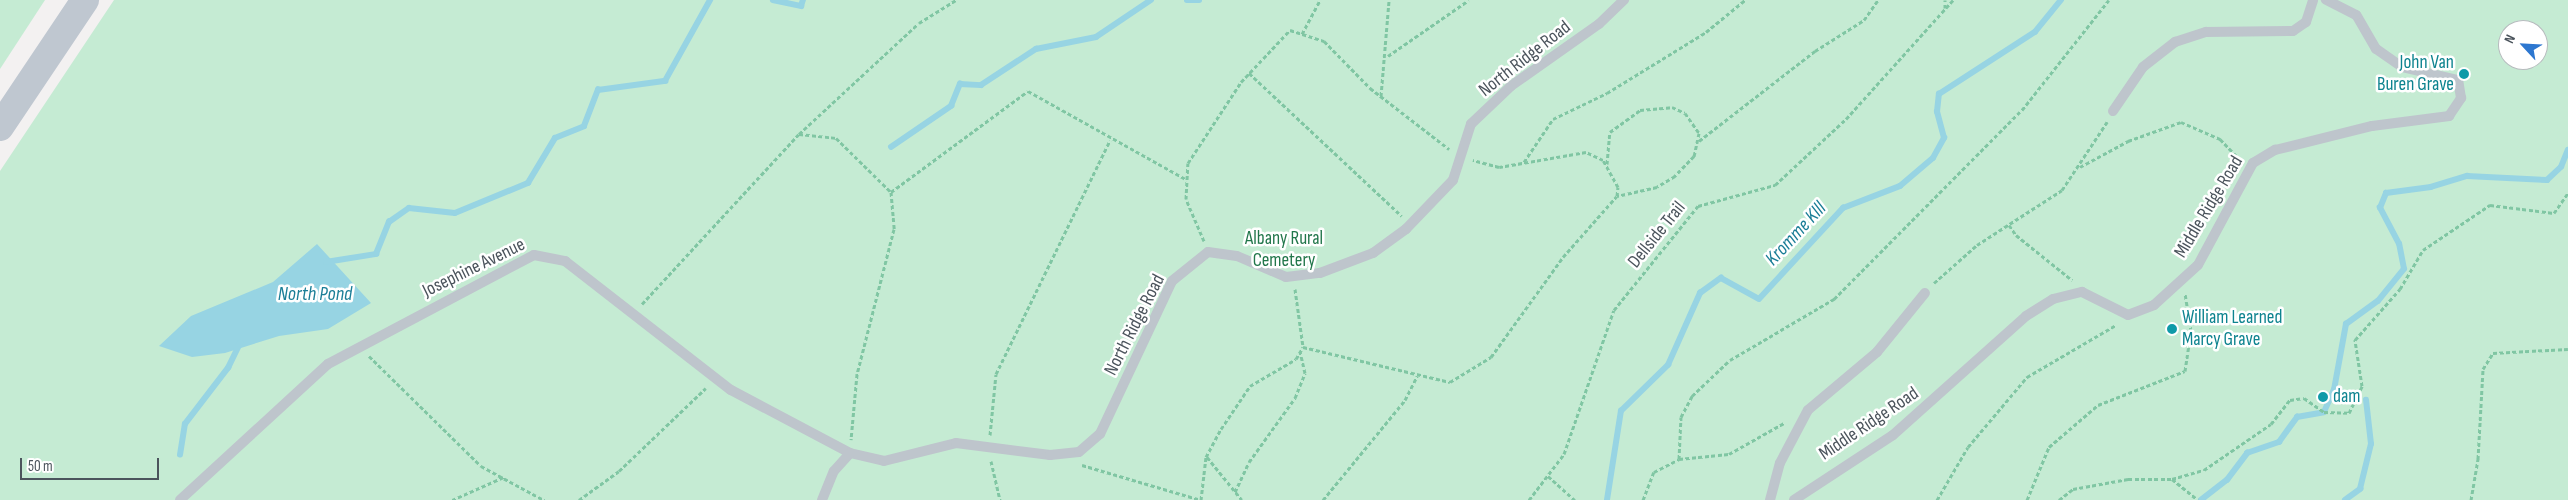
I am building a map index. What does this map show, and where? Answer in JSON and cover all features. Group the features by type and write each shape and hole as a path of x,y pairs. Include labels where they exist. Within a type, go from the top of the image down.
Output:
{"street":[{"path":"0,127 84,0"}],"lane":[{"name":"North Ridge Road","path":"850,453 884,461 956,443 1050,455 1079,452 1100,434 1172,281 1208,252 1237,256 1293,276 1320,273 1373,253 1411,224 1453,180 1471,124 1512,86 1599,24 1624,0"},
{"path":"2113,111 2143,67 2168,45 2206,32 2293,31 2306,22 2313,0"},
{"name":"Middle Ridge Road","path":"1794,500 1893,435 2039,307 2064,294 2090,295 2119,313 2132,315 2154,305 2182,282 2204,256 2253,163 2275,150 2372,126 2449,116 2461,98 2458,80 2402,67 2376,49 2356,15 2326,0"},
{"name":"Josephine Avenue","path":"180,500 328,364 534,255 565,261 716,378 850,453"},
{"name":"Middle Ridge Road","path":"1770,500 1780,463 1808,410 1877,352 1925,293"},
{"path":"822,500 834,471 850,453"}],"path":[{"path":"634,314 799,134 919,23 956,0"},
{"path":"1302,34 1320,0"},
{"path":"1381,96 1388,56 1389,0"},
{"path":"1388,56 1469,0"},
{"path":"1524,163 1553,119 1607,93 1682,48 1745,0"},
{"path":"1699,141 1815,51 1864,20 1878,0"},
{"path":"1944,9 1945,0"},
{"name":"Dellside Trail","path":"1529,500 1564,454 1614,310 1698,206 1775,185 1846,119 1953,0"},
{"path":"1679,459 1681,417 1692,396 1730,360 1834,299 2022,110 2109,0"},
{"path":"1208,252 1186,199 1188,162 1249,73 1290,30 1324,41 1381,96 1461,156 1499,167 1586,152 1607,165 1618,187 1617,196 1563,257 1491,357 1450,382 1416,376 1303,348"},
{"path":"1249,73 1411,224"},
{"path":"891,192 1028,92 1110,140 1188,180"},
{"path":"1607,165 1610,132 1640,110 1672,107 1685,113 1694,122 1699,141 1694,156 1675,176 1657,187 1617,196"},
{"path":"1925,293 1951,264 2062,190 2079,167 2113,111"},
{"path":"2079,167 2128,141 2181,122 2220,139 2249,171"},
{"path":"799,134 836,138 891,192 894,229 857,374 850,453"},
{"path":"1000,500 988,447 996,374 1110,140"},
{"path":"2059,500 2073,489 2128,480 2172,478 2204,470 2272,424 2290,400 2304,398 2324,412 2349,413 2362,386 2355,340 2400,289 2423,250 2490,205 2554,213 2568,194"},
{"path":"2009,225 2016,236 2090,295"},
{"path":"1050,455 1201,500 1206,457 1250,386 1296,359 1303,348 1293,276"},
{"path":"2027,500 2049,448 2098,405 2186,371 2191,331 2182,282"},
{"path":"1937,500 1968,447 2027,377 2132,315"},
{"path":"360,346 481,466 544,500"},
{"path":"2471,500 2478,459 2483,369 2493,354 2568,349"},
{"path":"1235,492 1249,462 1295,398 1305,373 1300,352"},
{"path":"1323,500 1405,400 1416,376"},
{"path":"579,500 619,472 716,378"},
{"path":"1643,500 1654,472 1679,459 1729,454 1787,421"},
{"path":"1206,457 1242,500"},
{"path":"1548,476 1575,500"},
{"path":"452,500 504,477"},
{"path":"2172,478 2198,500"}],"green space":[{"path":"0,0 45,0 0,69"},
{"name":"Albany Rural Cemetery","path":"114,0 2568,0 2568,500 0,500 0,171"}],"water":[{"name":"North Pond","path":"317,244 371,303 328,329 279,336 225,353 192,357 159,346 191,316 273,282"}],"waterway":[{"path":"326,262 376,254 389,222 409,208 455,213 528,183 555,138 584,126 598,90 665,81 710,0"},
{"path":"773,0 801,6 803,0"},
{"path":"891,147 951,106 960,84 981,85 1036,49 1096,37 1151,0"},
{"path":"1187,0 1199,0"},
{"name":"Kromme KIll","path":"1607,500 1621,411 1668,365 1700,293 1721,278 1759,299 1843,208 1900,186 1933,158 1944,138 1937,112 1939,94 2035,32 2061,0"},
{"path":"2201,500 2227,480 2247,453 2279,442 2297,417 2324,412 2334,390 2346,324 2378,301 2404,269 2399,244 2380,208 2386,193 2431,187 2467,176 2547,180 2561,167 2568,150"},
{"path":"180,455 185,424 228,368 240,343"},
{"path":"2334,390 2348,394"},
{"path":"2345,500 2360,489 2371,444 2366,400"}],"place":[{"name":"John Van Buren Grave","path":"2464,74"},
{"name":"William Learned Marcy Grave","path":"2172,329"},
{"name":"dam","path":"2323,397"}]}
